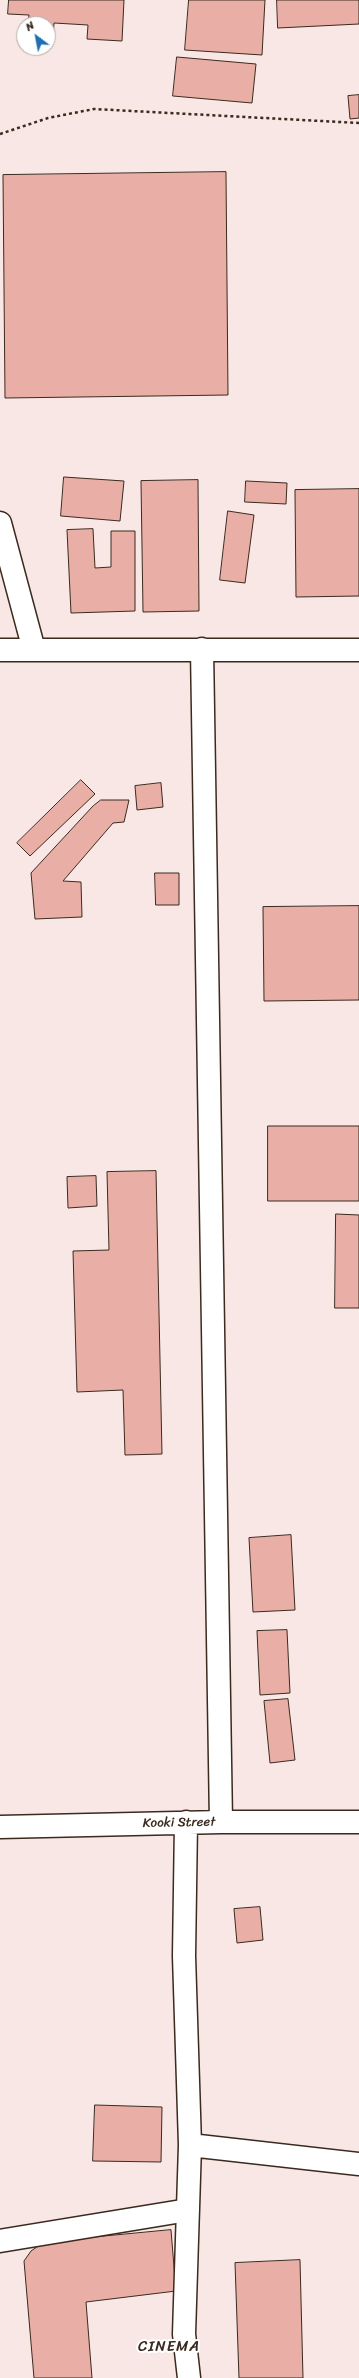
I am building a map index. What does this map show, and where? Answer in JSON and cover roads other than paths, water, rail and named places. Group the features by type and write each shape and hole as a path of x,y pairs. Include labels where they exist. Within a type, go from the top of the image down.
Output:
{"street":[{"path":"0,523 34,650"},
{"path":"202,649 221,1822"},
{"path":"0,650 359,650"},
{"path":"186,1822 184,1956 190,2144 184,2334 189,2378"},
{"name":"Kooki Street","path":"0,1827 186,1822 359,1822"},
{"path":"190,2144 359,2164"},
{"path":"0,2241 188,2210"}],"district":[{"name":"CINEMA","path":"169,2347"}]}
